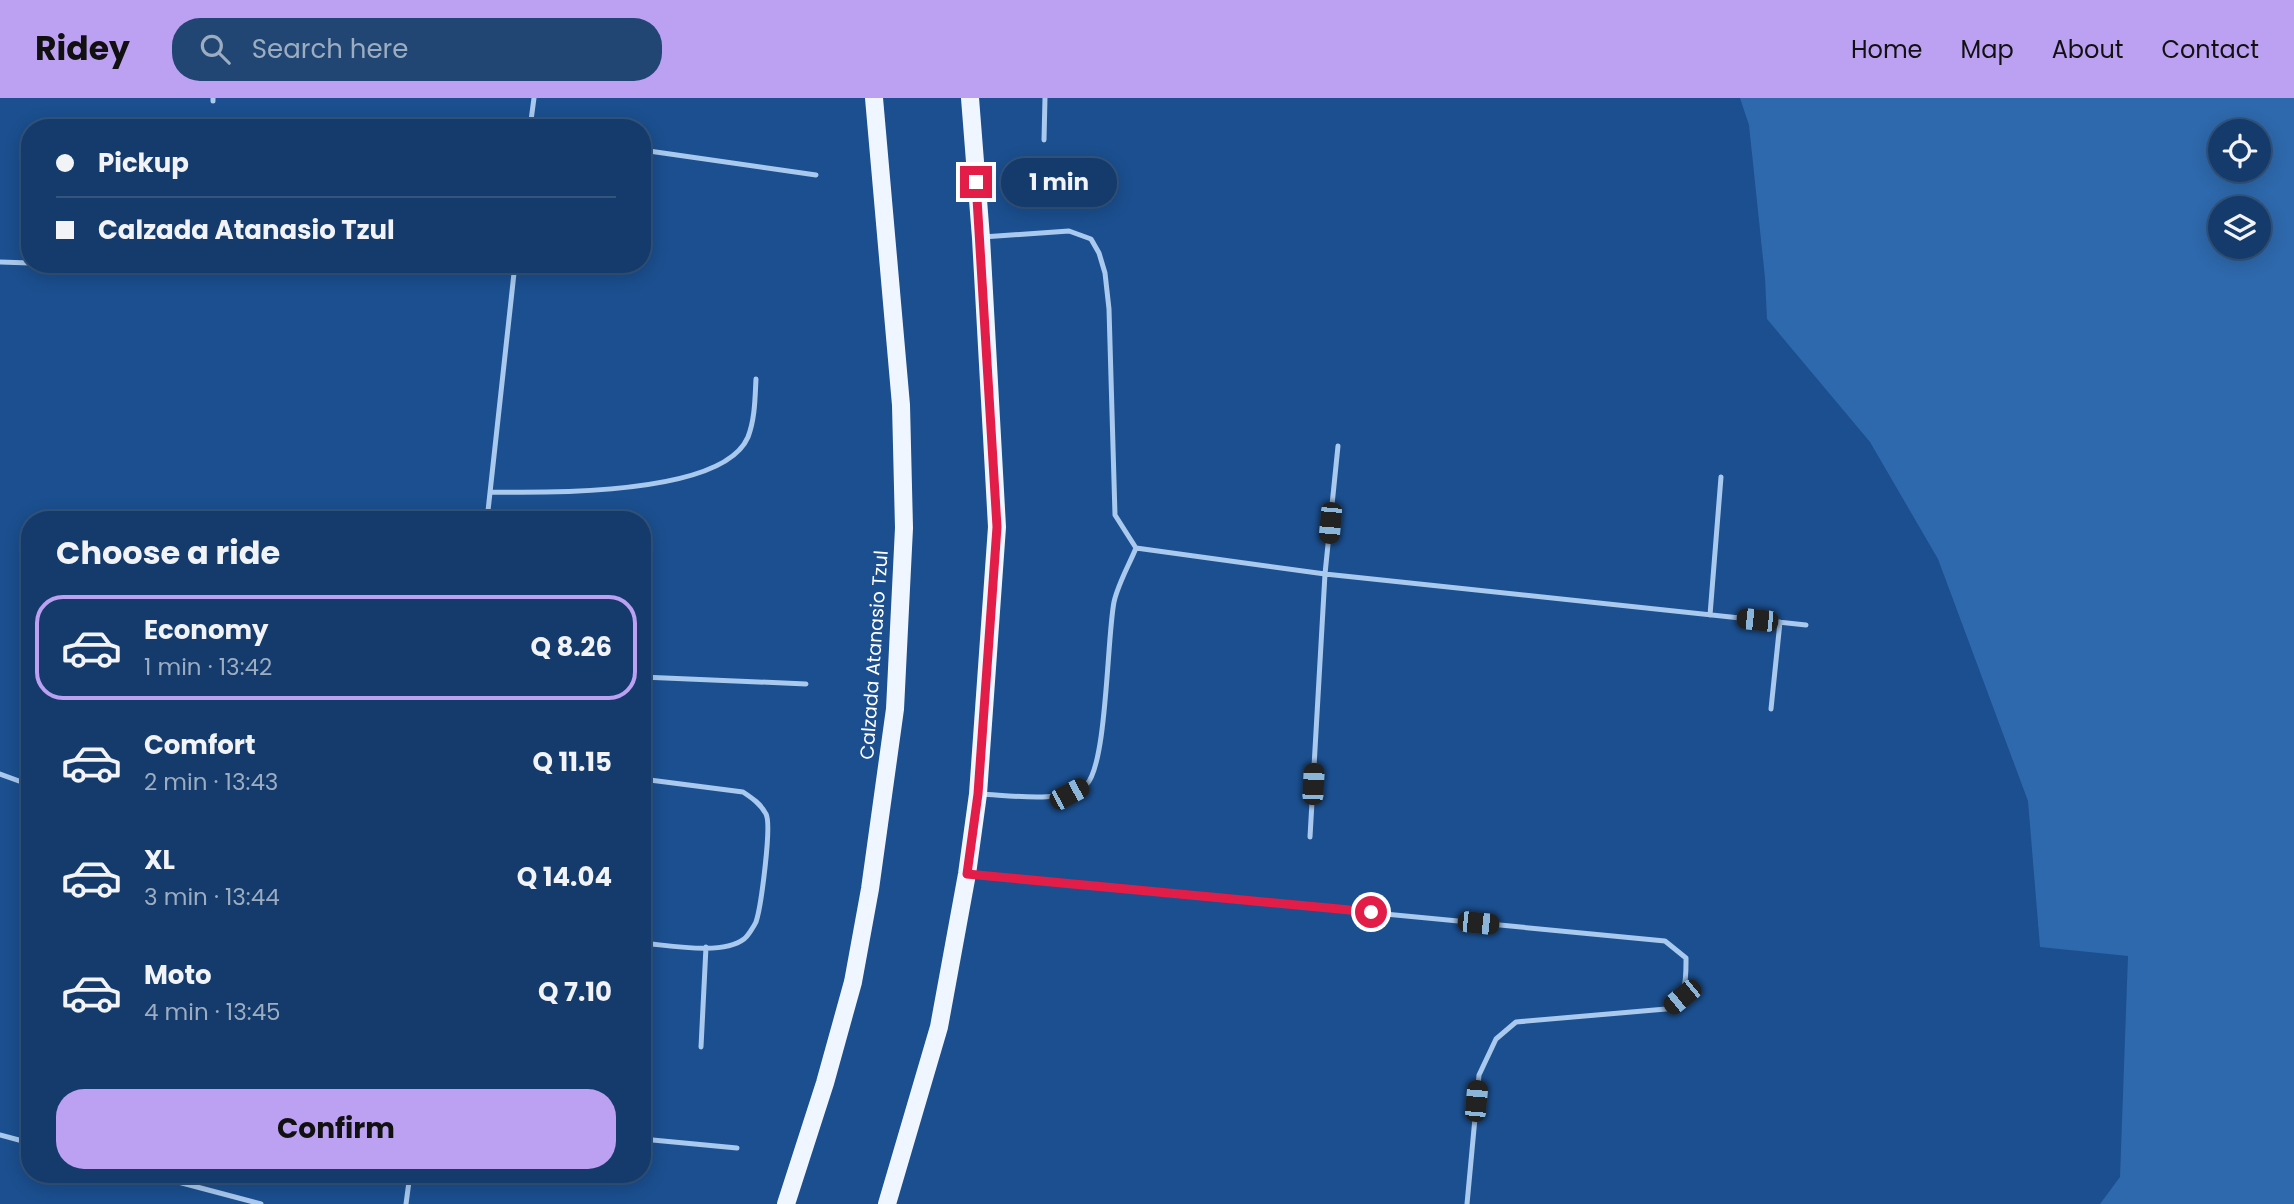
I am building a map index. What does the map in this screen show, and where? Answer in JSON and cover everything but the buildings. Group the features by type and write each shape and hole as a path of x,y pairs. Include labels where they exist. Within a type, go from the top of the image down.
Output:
{"main road":[{"name":"Calzada Atanasio Tzul","path":"786,1204 817,1109 853,982 870,888 895,709 904,528 901,405 874,98"},
{"path":"887,1204 939,1027 967,874 978,794 997,527 981,237 970,98"}],"lane":[{"path":"531,119 534,98"},
{"path":"1044,140 1045,98"},
{"path":"651,151 816,176"},
{"path":"981,237 1069,231 1091,239 1099,253 1105,273 1109,309 1115,515 1136,548 1325,574 1806,625"},
{"path":"0,261 21,262"},
{"path":"488,511 514,273"},
{"path":"490,492 580,492 648,485 706,471 732,456 747,439 755,408 756,379"},
{"path":"1310,837 1325,574 1338,446"},
{"path":"1710,615 1721,477"},
{"path":"978,794 1034,797 1069,794 1086,786 1096,771 1109,669 1114,601 1136,548"},
{"path":"1771,709 1780,622"},
{"path":"651,677 806,684"},
{"path":"0,774 21,782"},
{"path":"651,780 743,792 768,816 769,837 756,922 744,939 725,947 651,944"},
{"path":"967,874 1665,941 1686,958 1682,997 1666,1009 1516,1022 1496,1039 1479,1075 1467,1204"},
{"path":"701,1047 706,947"},
{"path":"0,1135 21,1141"},
{"path":"651,1140 737,1149"},
{"path":"182,1183 261,1204"},
{"path":"406,1204 409,1183"}],"shaded area":[{"path":"1740,98 2294,98 2294,1204 2100,1204 2120,1177 2128,956 2040,947 2028,801 1938,559 1870,442 1767,319 1749,125"}],"route":[{"path":"976,182 997,527 978,794 967,874 1371,912"}]}
